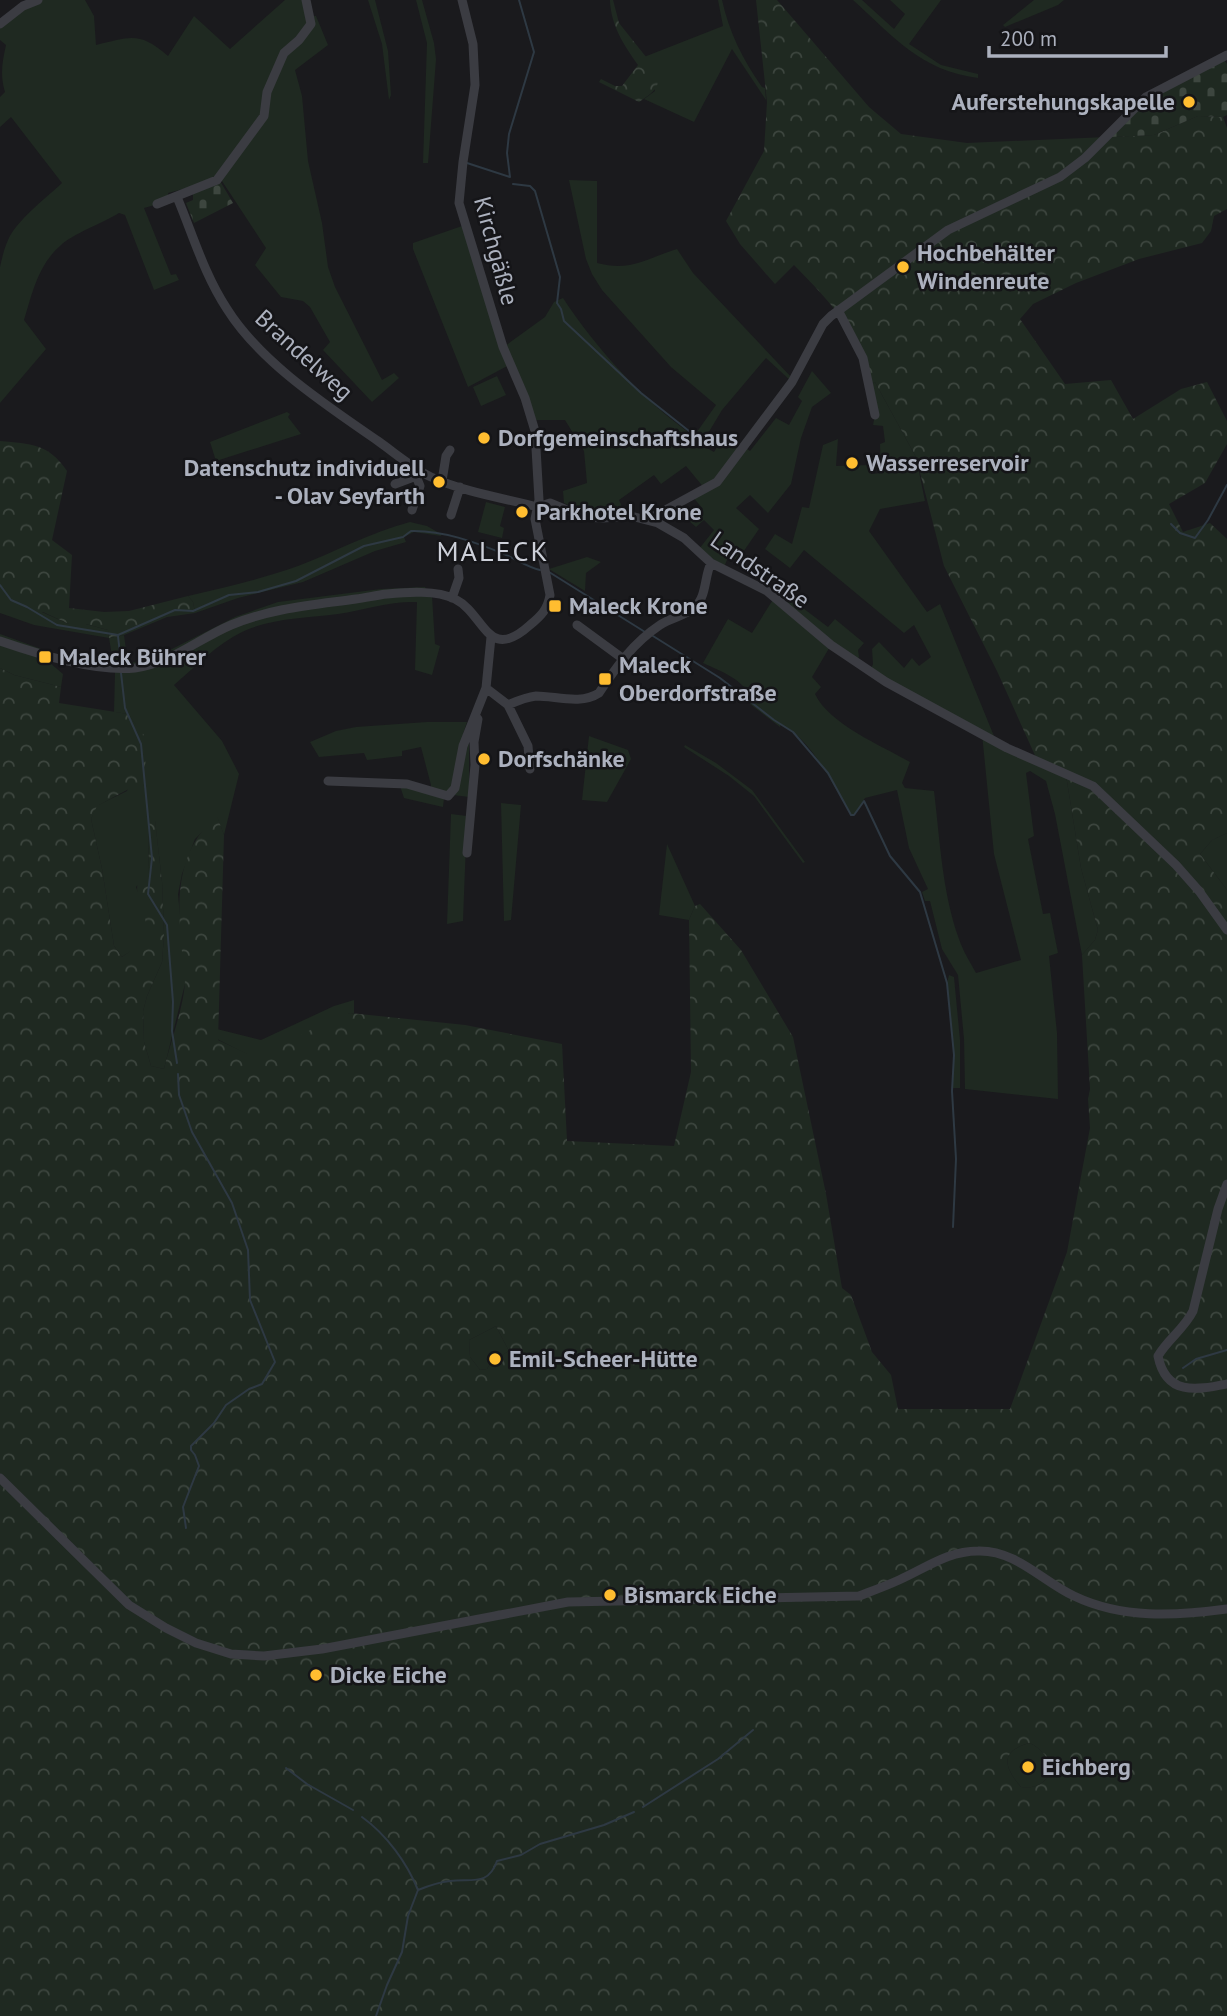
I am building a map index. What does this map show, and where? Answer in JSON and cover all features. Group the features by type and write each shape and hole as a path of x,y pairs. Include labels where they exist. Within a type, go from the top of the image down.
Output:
{"street":[{"path":"0,24 23,6 38,0"},
{"path":"157,204 217,180 264,116 267,92 284,54 312,24 306,0"},
{"name":"Kirchgäßle","path":"462,0 473,44 475,85 459,203 503,347 531,416 537,450 538,507"},
{"path":"649,519 717,482 792,382 823,324 838,310 948,230 1060,177 1085,158 1146,97 1227,55"},
{"name":"Brandelweg","path":"177,198 210,279 227,310 254,342 323,403 420,475 538,507"},
{"path":"838,310 863,358 875,415"},
{"path":"442,481 446,456 450,450"},
{"path":"395,484 420,475 420,486 412,510"},
{"path":"451,515 460,487"},
{"name":"Landstraße","path":"538,507 550,503 594,518 631,516 649,519 684,538 711,563 766,591 831,645 886,682 1007,748 1093,786 1176,865 1227,930"},
{"path":"491,637 504,639 526,629 543,614 549,603 548,582 536,527 535,511 538,507"},
{"path":"508,705 535,696 575,699 593,696 599,692 622,658 644,636 662,623 694,608 705,589 711,563"},
{"path":"452,598 459,578 458,569"},
{"path":"0,640 63,659 131,668 159,663 230,625 285,608 398,593 452,598 470,609 491,637 486,688 463,746 457,783 448,796 407,783 328,781"},
{"path":"577,625 622,658"},
{"path":"486,688 508,705 528,746 530,769"},
{"path":"467,853 478,718 476,712"},
{"path":"1227,1184 1218,1209 1193,1311 1185,1325 1163,1346 1158,1356 1165,1375 1174,1383 1194,1390 1227,1384"},
{"path":"0,1478 129,1605 186,1638 231,1654 264,1656 321,1649 568,1602 859,1597 937,1560 959,1552 981,1550 1017,1560 1074,1596 1115,1611 1158,1614 1227,1609"}],"green space":[{"path":"35,0 85,0 94,16 96,45 127,38 142,39 168,56 194,16 230,49 285,0 307,0 311,16 316,16 328,45 295,70 302,96 308,161 322,223 328,267 335,287 382,380 394,373 399,378 372,402 323,350 330,342 310,307 303,301 281,297 255,265 266,248 218,175 191,187 168,193 169,201 144,208 171,275 176,274 179,280 154,290 125,215 119,213 72,237 52,254 37,280 24,320 46,349 0,403 0,267 3,253 18,225 62,183 11,117 0,127 0,97 5,92 2,69 6,45 0,40 0,22"},
{"path":"368,0 375,0 388,51 391,95 389,100 382,44"},
{"path":"416,0 422,0 436,59 428,163 423,163 427,43"},
{"path":"610,0 613,0 619,23 658,72 657,86 639,102 599,82 601,79 615,86 622,86 638,65 616,27"},
{"path":"718,0 722,0 743,56 765,88 766,100 732,49 694,122 644,99 655,91 644,57 723,26"},
{"path":"756,0 777,0 869,107 901,134 967,143 1154,135 1198,116 1223,117 1227,128 1227,209 1214,216 1211,231 1202,243 1139,259 1076,283 1033,304 1020,319 1065,384 1111,380 1133,419 1181,389 1207,382 1227,421 1227,444 1205,483 1169,504 1183,532 1210,523 1227,539 1227,833 1212,840 1200,854 1227,890 1227,2016 0,2016 0,668 14,675 61,687 59,703 128,714 144,735 146,773 138,784 97,806 91,819 114,946 122,957 144,936 145,917 137,889 139,878 149,872 148,824 155,820 164,934 162,962 143,1011 144,1042 151,1066 164,1069 183,1000 185,979 179,915 186,861 203,830 217,816 224,835 218,1040 258,1059 332,1018 350,1013 465,1025 562,1044 567,1141 674,1146 691,1072 689,920 695,906 700,904 741,950 793,1037 826,1194 842,1288 851,1295 872,1352 891,1375 898,1409 1010,1409 1067,1252 1090,1128 1082,955 1095,940 1098,930 1081,868 1066,775 1038,762 997,671 944,566 916,457 875,382 868,383 850,332 831,305 794,265 775,284 740,244 726,221 764,151 767,102","holes":["496,1326 509,1351 492,1361 487,1369 480,1370 470,1357 469,1340","1030,1743 1046,1756 1049,1772 1041,1784 1021,1787 1011,1773 1007,1760 1013,1750"]},
{"path":"853,0 862,0 894,29 905,14 890,0 941,0 909,44 941,65 978,74 978,78 940,68 924,60 895,39"},
{"path":"1034,0 1064,0 1005,27 1003,25"},
{"path":"1224,60 1227,64 1227,115 1198,116 1154,135 1110,137 1151,99"},
{"path":"569,180 597,181 597,263 629,265 677,249 693,273 793,379 792,382 766,358 722,410 701,445 714,452 726,433 750,451 776,418 789,425 802,401 798,397 812,371 831,393 812,407 801,438 791,484 768,513 750,495 736,508 759,529 737,561 729,555 724,567 699,549 714,530 704,520 696,527 689,521 703,509 691,495 705,489 686,466 661,484 654,475 619,500 624,511 587,513 564,503 563,491 587,483 584,451 565,420 534,420 511,364 468,387 413,249 413,243 465,225 505,346 545,317 554,302 563,298 590,336 639,391 694,436 716,405 671,367 602,290 586,259"},
{"path":"220,181 233,203 194,223 186,203 193,200 193,194"},
{"path":"497,376 506,395 481,406 473,387"},
{"path":"875,382 916,457 925,501 880,509 869,531 927,612 940,604 996,741 1066,775 1081,868 1098,930 1095,940 1082,955 1055,814 1046,781 1030,771 1026,773 1034,836 1028,839 1043,914 1050,913 1058,953 1049,956 1057,1033 1058,1099 965,1089 958,975 942,949 930,901 925,901 922,892 928,889 909,848 897,790 865,798 854,815 851,815 821,765 803,742 793,732 781,724 780,727 750,704 746,689 740,683 703,663 728,619 752,633 779,590 828,627 835,619 864,643 858,650 859,657 856,662 831,645 812,677 821,687 815,694 822,705 844,724 910,762 902,783 905,788 934,791 942,866 953,921 976,973 1021,960 994,854 982,734 870,672 873,664 872,649 879,642 904,668 912,658 919,666 931,657 914,625 904,633 804,550 790,568 765,549 775,534 792,544 802,507 809,508 823,445 838,439 836,466 871,465 871,474 881,473 880,444 885,442 883,426 873,425 875,415 868,383"},
{"path":"287,412 301,434 216,461 210,442"},
{"path":"0,441 30,444 46,450 67,471 52,540 72,555 69,608 104,612 129,611 188,596 193,602 195,613 167,617 124,635 109,638 108,630 86,624 69,624 43,612 36,613 11,600 0,585"},
{"path":"486,502 505,507 500,526 504,528 502,538 478,532"},
{"path":"410,522 427,526 441,536 414,532 404,537 406,542 375,551 303,582 238,598 195,613 193,602 188,596 284,571 381,531"},
{"path":"587,557 601,562 586,573 585,591 549,569"},
{"path":"0,585 11,600 69,624 86,624 108,630 109,638 34,625 0,613"},
{"path":"425,587 429,596 432,596 435,644 440,646 432,675 415,670 417,602 387,604 253,627 224,643 174,685 222,741 239,774 224,835 217,817 195,839 182,874 178,894 186,980 164,1069 151,1066 144,1042 143,1011 162,962 164,934 162,882 155,821 148,824 149,872 136,887 145,912 146,932 140,944 122,957 114,946 91,819 96,806 127,791 143,735 128,714 114,712 115,673 109,638 124,635 128,664 168,651 235,617 278,602 381,589"},
{"path":"0,634 44,650 43,657 63,674 61,687 14,675 0,668"},
{"path":"467,722 463,734 469,737 469,797 453,795 444,798 443,807 404,798 400,786 431,794 421,747 402,751 402,756 367,760 364,753 319,757 310,742 336,731 356,727"},
{"path":"589,736 628,750 631,759 607,802 582,800"},
{"path":"685,745 716,763 752,790 805,862 803,863 754,796 684,747"},
{"path":"501,803 521,805 511,920 504,921"},
{"path":"451,814 467,816 463,921 447,924"},
{"path":"1227,833 1227,890 1200,854 1212,840"},
{"path":"667,844 695,906 689,920 659,915"},
{"path":"949,975 954,977 960,1040 960,1088 952,1088 954,1055 947,983"},
{"path":"354,1000 354,1013 258,1060 217,1039 217,1029 261,1040 334,1006"},
{"path":"496,1326 509,1351 492,1361 487,1369 480,1370 470,1357 469,1340"},
{"path":"1030,1743 1046,1756 1049,1772 1041,1784 1021,1787 1011,1773 1007,1760 1013,1750"}],"waterway":[{"path":"467,163 510,177 507,153 509,134 534,52 519,0"},
{"path":"513,184 530,186 535,191 560,277 557,303 564,321 641,393 694,435"},
{"path":"1171,524 1180,533 1195,538 1227,485"},
{"path":"0,585 11,600 57,625 118,635 175,610 193,611 229,595 258,592 296,581 364,546 403,537 411,531 435,532 458,538 540,570"},
{"path":"549,572 645,632"},
{"path":"118,636 121,663"},
{"path":"653,636 720,678 793,732 828,773 851,815 854,815 864,801 890,856 920,892 947,983 954,1055 952,1091 956,1159 953,1227"},
{"path":"121,673 125,708 141,744 152,858 148,894 167,925 173,1002 172,1031 177,1063"},
{"path":"178,1074 179,1095 192,1132 232,1203 248,1250 250,1300 275,1362 262,1384 249,1389 226,1405 214,1423 191,1446 199,1466 183,1507 186,1528"},
{"path":"1183,1368 1196,1359 1227,1350"},
{"path":"643,1807 718,1759 753,1730"},
{"path":"286,1768 307,1784 353,1810"},
{"path":"376,2016 402,1952 408,1916 418,1890 434,1884 484,1878 489,1875 497,1861 521,1855 540,1844 604,1825 634,1812"},
{"path":"362,1817 380,1832 395,1850 418,1890"}],"place":[{"name":"Auferstehungskapelle","path":"1189,102"},
{"name":"Hochbehälter Windenreute","path":"903,267"},
{"name":"Dorfgemeinschaftshaus","path":"484,438"},
{"name":"Wasserreservoir","path":"852,463"},
{"name":"Datenschutz individuell - Olav Seyfarth","path":"439,482"},
{"name":"Parkhotel Krone","path":"522,512"},
{"name":"Maleck Krone","path":"555,606"},
{"name":"Maleck Bührer","path":"45,657"},
{"name":"Maleck Oberdorfstraße","path":"605,679"},
{"name":"Dorfschänke","path":"484,759"},
{"name":"Emil-Scheer-Hütte","path":"495,1359"},
{"name":"Bismarck Eiche","path":"610,1595"},
{"name":"Dicke Eiche","path":"316,1675"},
{"name":"Eichberg","path":"1028,1767"}],"district":[{"name":"MALECK","path":"493,551"}]}
